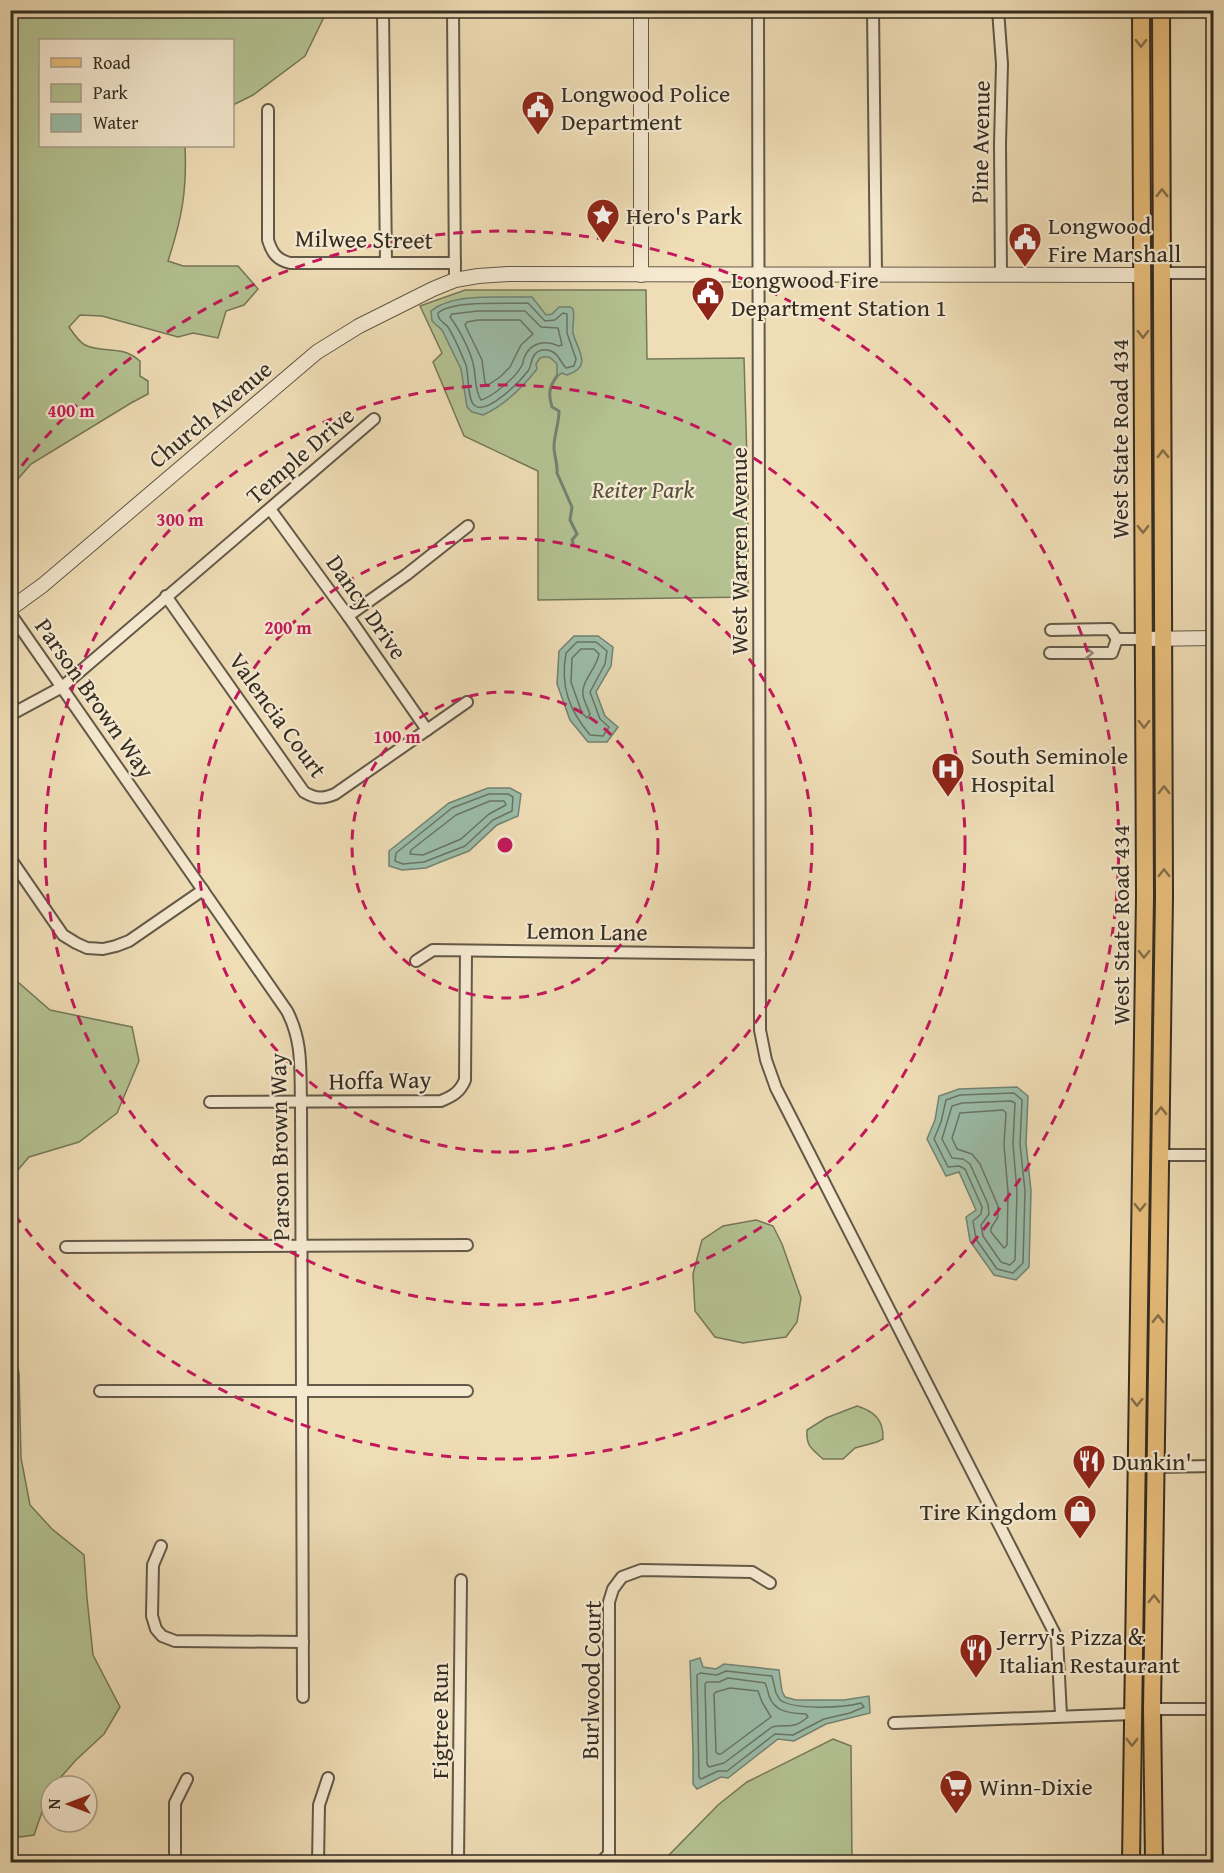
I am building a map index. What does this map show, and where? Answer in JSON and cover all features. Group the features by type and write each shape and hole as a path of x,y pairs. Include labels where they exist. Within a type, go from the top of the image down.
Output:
{"main road":[{"name":"West State Road 434","path":"1131,1863 1145,896 1141,10"},
{"name":"West State Road 434","path":"1154,1863 1152,1709 1164,897 1161,10"},
{"path":"1142,239 1162,273"},
{"path":"1142,275 1154,286 1162,304"},
{"path":"1141,1127 1152,1147 1160,1155"},
{"path":"1141,1156 1160,1191"},
{"path":"1133,1683 1143,1701 1152,1709"},
{"path":"1132,1714 1143,1725 1152,1742"}],"street":[{"path":"383,10 386,262"},
{"path":"453,10 455,280"},
{"path":"641,10 641,275"},
{"name":"West Warren Avenue","path":"758,10 760,1030 766,1060 776,1088 1057,1638 1061,1715"},
{"path":"873,10 876,274"},
{"name":"Pine Avenue","path":"998,10 1002,74 1001,275"},
{"name":"Milwee Street","path":"268,110 268,240 274,255 290,262 455,262"},
{"path":"1162,273 1214,273"},
{"name":"Milwee Street","path":"455,280 508,274 1142,275"},
{"name":"Church Avenue","path":"10,611 317,352 359,326 455,280"},
{"name":"Temple Drive","path":"10,715 62,687 374,419"},
{"name":"Dancy Drive","path":"270,509 427,730"},
{"path":"348,616 406,575 468,526"},
{"name":"Valencia Court","path":"166,596 304,792 315,798 326,798 336,794 467,702"},
{"name":"Parson Brown Way","path":"10,611 287,1011 294,1025 300,1050 301,1102 303,1697"},
{"path":"1051,630 1110,629 1117,639"},
{"path":"1117,639 1214,638"},
{"path":"1050,653 1112,653 1117,639"},
{"path":"10,858 63,935 87,948 103,949 129,941 203,890"},
{"name":"Lemon Lane","path":"416,961 433,951 760,954"},
{"name":"Hoffa Way","path":"301,1102 441,1101 453,1096 461,1089 465,1080 466,951"},
{"path":"210,1102 301,1102"},
{"path":"1160,1155 1214,1155"},
{"path":"66,1247 467,1245"},
{"path":"100,1391 467,1391"},
{"path":"1156,1467 1214,1466"},
{"path":"161,1546 153,1565 152,1616 156,1629 162,1636 175,1641 303,1642"},
{"name":"Burlwood Court","path":"601,1863 609,1854 609,1602 613,1589 622,1577 640,1570 752,1572 770,1582"},
{"name":"Figtree Run","path":"458,1863 461,1580"},
{"path":"1152,1709 1214,1709"},
{"path":"894,1723 1132,1714"},
{"path":"318,1863 319,1805 328,1778"},
{"path":"175,1863 175,1803 187,1779"}],"green space":[{"path":"11,10 325,11 305,56 253,95 234,104 234,39 39,39 39,147 185,147 182,204 168,261 183,266 238,266 258,289 244,305 226,311 218,338 193,333 178,337 102,316 80,315 69,327 76,337 92,348 119,351 140,361 140,376 148,381 148,394 31,464 11,487"},
{"name":"Reiter Park","path":"465,290 646,290 647,359 744,358 748,597 538,600 538,471 464,436 433,362 442,353 420,306"},
{"path":"11,976 50,1010 132,1027 139,1061 117,1113 79,1142 29,1157 11,1178"},
{"path":"756,1220 773,1226 782,1244 801,1298 797,1322 786,1337 743,1343 715,1337 695,1311 693,1274 702,1240 723,1226"},
{"path":"10,1333 19,1373 21,1458 30,1505 52,1529 84,1555 93,1655 120,1707 104,1734 64,1774 39,1774 39,1821 34,1835 20,1837 10,1834"},
{"path":"857,1406 877,1417 882,1427 883,1439 855,1448 843,1459 823,1459 810,1446 807,1440 807,1430 826,1418"},
{"path":"833,1739 851,1746 852,1862 654,1862 666,1858 718,1805 747,1782"}],"water":[{"path":"532,297 546,315 552,314 559,307 573,309 573,333 582,358 580,367 567,375 562,373 557,376 557,364 550,358 540,358 536,364 537,369 506,401 483,415 472,412 467,407 461,369 442,330 432,321 431,311 441,305 465,298"},
{"path":"574,636 598,636 613,647 611,666 596,692 605,716 618,727 607,742 588,742 570,720 557,684 559,651"},
{"path":"488,788 510,788 521,794 518,816 497,825 469,851 426,868 402,870 389,866 389,851 449,803"},
{"path":"1017,1087 1028,1096 1026,1143 1031,1191 1029,1267 1016,1280 994,1275 970,1241 966,1217 976,1210 959,1172 946,1176 927,1139 935,1120 939,1096 959,1089"},
{"path":"700,1658 703,1667 716,1669 724,1664 779,1670 785,1697 796,1700 844,1700 869,1696 870,1713 826,1724 794,1741 778,1739 728,1778 721,1777 697,1789 693,1784 690,1661"}],"waterway":[{"path":"557,376 550,394 552,407 559,411 554,450 557,473 572,507 570,520 577,534 572,540 573,543"}],"place":[{"name":"Longwood Police Department","path":"538,136"},
{"name":"Hero's Park","path":"603,244"},
{"name":"Longwood Fire Marshall","path":"1025,268"},
{"name":"Longwood Fire Department Station 1","path":"708,322"},
{"name":"South Seminole Hospital","path":"948,798"},
{"name":"Dunkin'","path":"1089,1490"},
{"name":"Tire Kingdom","path":"1080,1540"},
{"name":"Jerry's Pizza & Italian Restaurant","path":"976,1679"},
{"name":"Winn-Dixie","path":"956,1815"}]}
